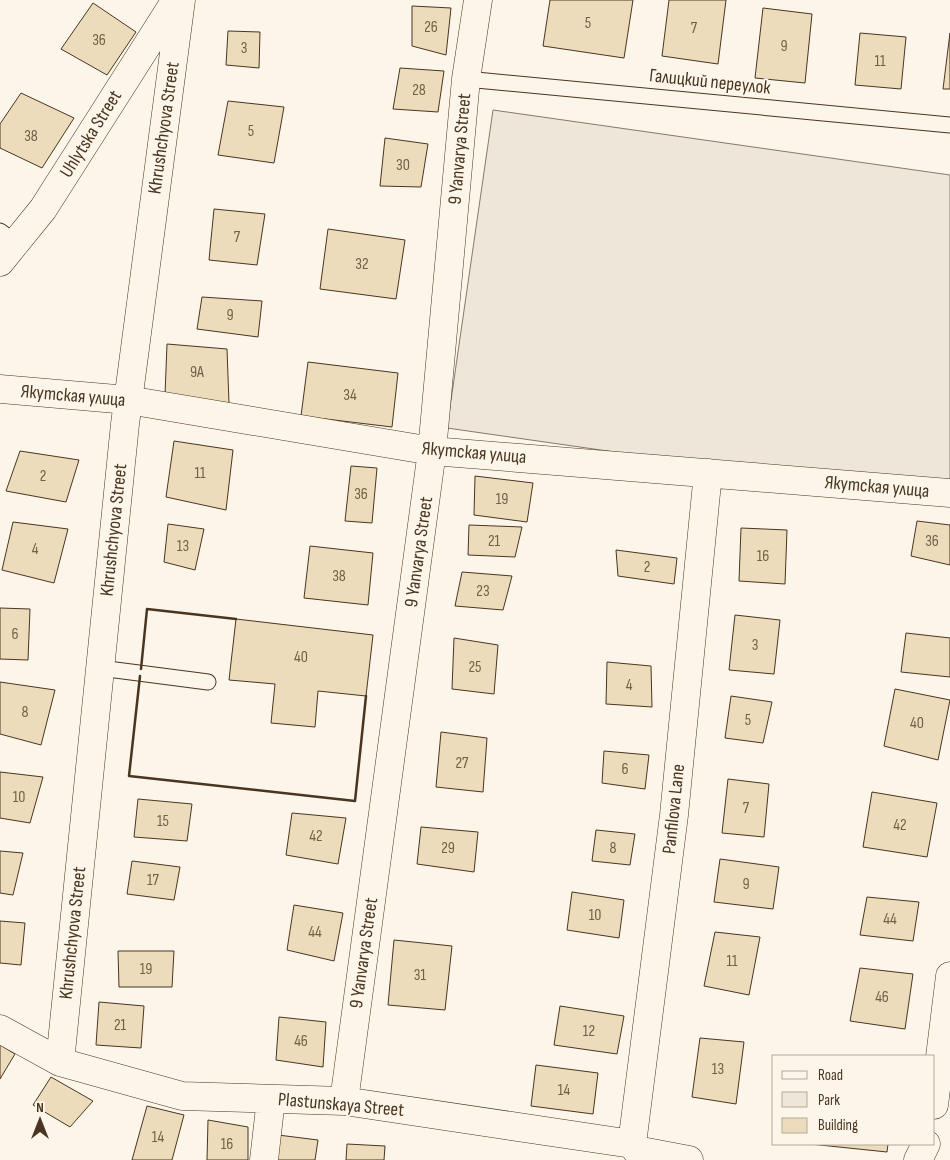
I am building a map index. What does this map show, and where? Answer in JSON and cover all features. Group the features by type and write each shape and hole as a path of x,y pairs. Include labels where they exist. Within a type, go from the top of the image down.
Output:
{"street":[{"name":"Uhlytska Street","path":"5,245 43,209 176,0"},
{"name":"Khrushchyova Street","path":"60,1062 128,400 181,0"},
{"name":"9 Yanvarya Street","path":"344,1101 432,451 466,79 478,0"},
{"name":"Якутская улица","path":"0,389 128,400 432,451 950,493"},
{"name":"Panfilova Lane","path":"631,1152 674,815 708,474"},
{"path":"935,1097 950,976"},
{"name":"Plastunskaya Street","path":"0,1029 60,1062 182,1096 344,1101 631,1152 636,1150 689,1160"},
{"path":"264,1160 271,1099"},
{"path":"918,1160 926,1145"}],"lane":[{"name":"Галицкий переулок","path":"466,79 950,126"},
{"path":"100,668 208,682"}],"green space":[{"path":"493,110 950,175 950,500 447,428"}],"building":[{"path":"550,0 633,0 624,58 543,46"},
{"path":"669,0 726,0 718,64 662,56"},
{"path":"93,3 136,32 107,75 61,49"},
{"path":"412,6 451,8 446,55 412,46"},
{"path":"763,8 812,14 805,83 755,78"},
{"path":"228,31 260,32 259,68 226,65"},
{"path":"860,33 906,37 901,89 855,85"},
{"path":"950,33 950,89 943,89"},
{"path":"400,68 444,71 438,112 393,109"},
{"path":"21,93 74,118 42,168 0,148 0,124"},
{"path":"228,101 284,107 274,163 218,155"},
{"path":"385,138 428,144 421,187 380,186"},
{"path":"214,209 265,214 257,265 209,260"},
{"path":"328,229 405,240 396,299 320,289"},
{"path":"202,297 262,301 258,337 197,329"},
{"path":"167,344 227,349 229,403 165,395"},
{"path":"308,362 398,373 392,427 301,416"},
{"path":"174,441 233,450 226,510 166,497"},
{"path":"20,451 79,460 66,502 6,491"},
{"path":"351,466 377,468 372,523 345,521"},
{"path":"475,476 533,483 527,522 474,515"},
{"path":"917,521 950,525 950,565 911,556"},
{"path":"13,522 68,529 54,583 2,570"},
{"path":"168,524 204,529 195,570 164,562"},
{"path":"469,525 522,527 515,557 468,555"},
{"path":"741,528 787,530 785,584 739,581"},
{"path":"310,546 373,553 368,605 304,598"},
{"path":"616,550 677,558 674,584 618,576"},
{"path":"462,572 512,576 503,610 455,606"},
{"path":"0,608 30,609 28,660 0,659"},
{"path":"735,615 780,620 774,674 729,670"},
{"path":"236,619 373,635 366,696 318,691 315,727 271,723 275,684 229,680"},
{"path":"906,633 950,638 950,677 901,672"},
{"path":"454,638 498,645 494,694 452,689"},
{"path":"607,662 651,666 652,707 606,704"},
{"path":"0,682 55,690 41,745 0,734"},
{"path":"895,689 950,700 938,760 884,746"},
{"path":"731,696 772,702 763,743 725,738"},
{"path":"441,732 487,738 483,792 436,787"},
{"path":"604,751 649,755 645,789 602,783"},
{"path":"0,772 43,777 30,823 0,818"},
{"path":"728,779 769,784 764,837 722,833"},
{"path":"872,792 937,803 927,857 863,847"},
{"path":"138,799 192,804 187,841 134,837"},
{"path":"292,813 346,818 338,864 286,855"},
{"path":"421,827 478,832 474,872 417,864"},
{"path":"596,830 635,834 630,865 592,861"},
{"path":"0,851 23,853 13,895 0,893"},
{"path":"720,859 779,867 773,909 714,902"},
{"path":"132,861 180,867 174,900 127,894"},
{"path":"572,892 624,900 619,938 567,930"},
{"path":"867,897 919,902 913,941 860,935"},
{"path":"294,905 343,913 334,961 287,950"},
{"path":"0,921 25,923 21,965 0,963"},
{"path":"715,932 760,937 749,995 704,986"},
{"path":"394,940 452,946 445,1010 388,1005"},
{"path":"118,951 174,951 172,987 119,987"},
{"path":"860,968 913,974 905,1029 850,1021"},
{"path":"99,1002 144,1006 141,1048 96,1045"},
{"path":"560,1006 624,1016 617,1054 554,1045"},
{"path":"279,1017 326,1022 323,1067 276,1060"},
{"path":"700,1038 744,1042 736,1104 692,1097"},
{"path":"0,1045 15,1054 0,1079"},
{"path":"536,1065 598,1073 593,1114 531,1106"},
{"path":"51,1077 93,1101 70,1127 33,1105"},
{"path":"147,1106 184,1115 172,1160 132,1160"},
{"path":"208,1120 248,1127 248,1160 207,1160"},
{"path":"278,1135 318,1140 315,1160 275,1160"},
{"path":"347,1144 385,1146 384,1160 346,1160"},
{"path":"820,1145 888,1145 887,1152"}],"wall":[{"path":"141,669 147,609 236,619"},
{"path":"140,676 129,776 355,801 366,696"}]}
